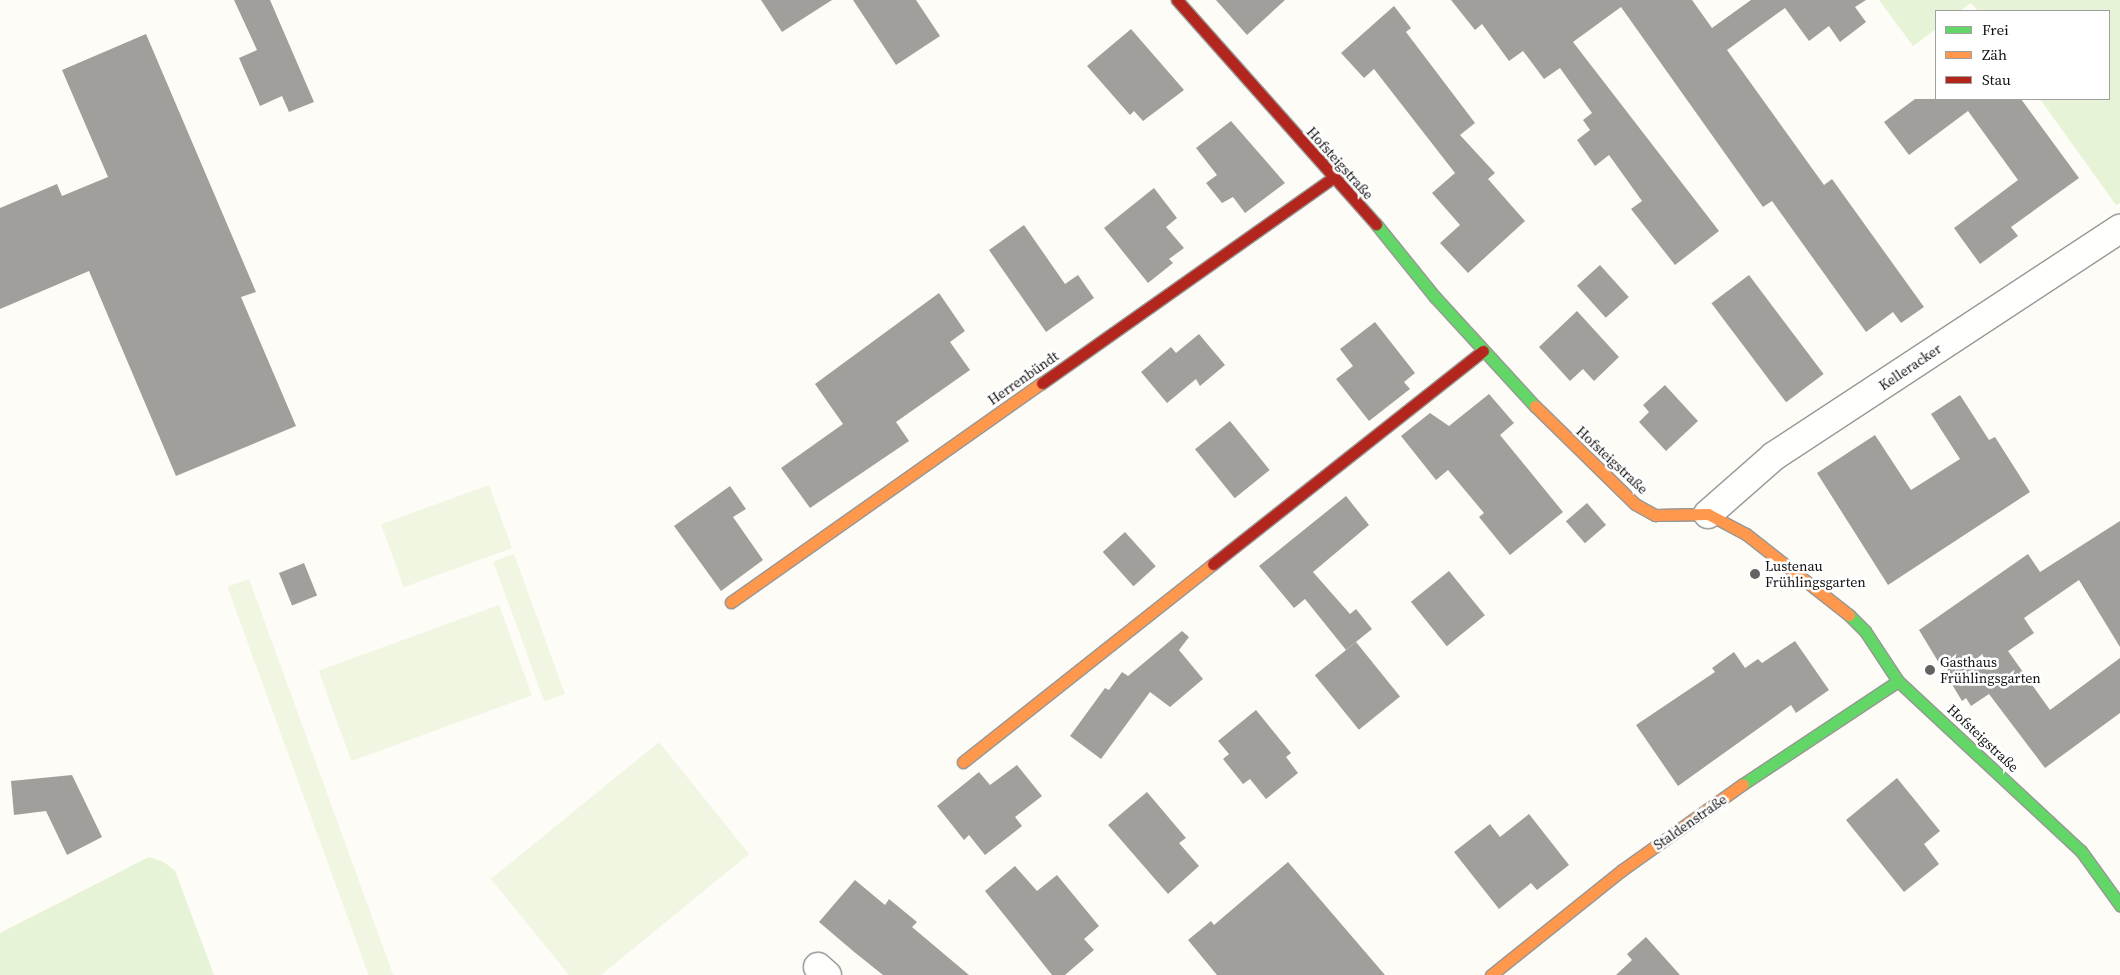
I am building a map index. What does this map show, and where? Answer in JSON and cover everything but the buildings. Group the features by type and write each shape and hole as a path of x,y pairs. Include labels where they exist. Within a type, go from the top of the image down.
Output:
{"street":[{"name":"Hofsteigstraße","path":"1177,0 1483,351 1564,437 1635,504 1655,515 1708,514 1746,534 1831,598 1865,632 1898,681 2081,850 2120,905"},
{"name":"Herrenbündt","path":"731,602 1333,178"},
{"name":"Kelleracker","path":"1708,514 1774,456 2120,229"},
{"path":"963,762 1483,351"},
{"name":"Staldenstraße","path":"1491,975 1622,870 1782,756 1898,681"}],"green space":[{"path":"1879,0 2120,0 2120,203 2116,205 2041,100 2110,100 2110,10 1977,10 1971,3 1961,10 1935,10 1935,30 1913,46"},
{"path":"489,485 512,548 404,587 381,524"},
{"path":"514,554 565,694 544,702 493,562"},
{"path":"249,579 393,975 369,975 227,587"},
{"path":"499,605 532,695 351,761 319,671"},
{"path":"659,742 749,854 601,975 569,975 491,879"},
{"path":"149,857 164,862 175,871 214,975 0,975 0,933"}],"traffic: fast":[{"path":"1376,224 1435,297 1535,406"},
{"path":"1849,615 1865,631 1898,681 2081,851 2120,905"},
{"path":"1743,784 1898,681"}],"traffic: slow":[{"path":"731,602 1042,383"},
{"path":"1535,406 1635,504 1655,515 1708,514 1746,534 1849,615"},
{"path":"963,762 1213,564"},
{"path":"1491,975 1622,870 1743,784"}],"traffic: jam":[{"path":"1177,0 1376,224"},
{"path":"1042,383 1333,178"},
{"path":"1213,564 1483,351"}],"place":[{"name":"Lustenau Frühlingsgarten","path":"1755,574"},
{"name":"Gasthaus Frühlingsgarten","path":"1930,670"}]}
